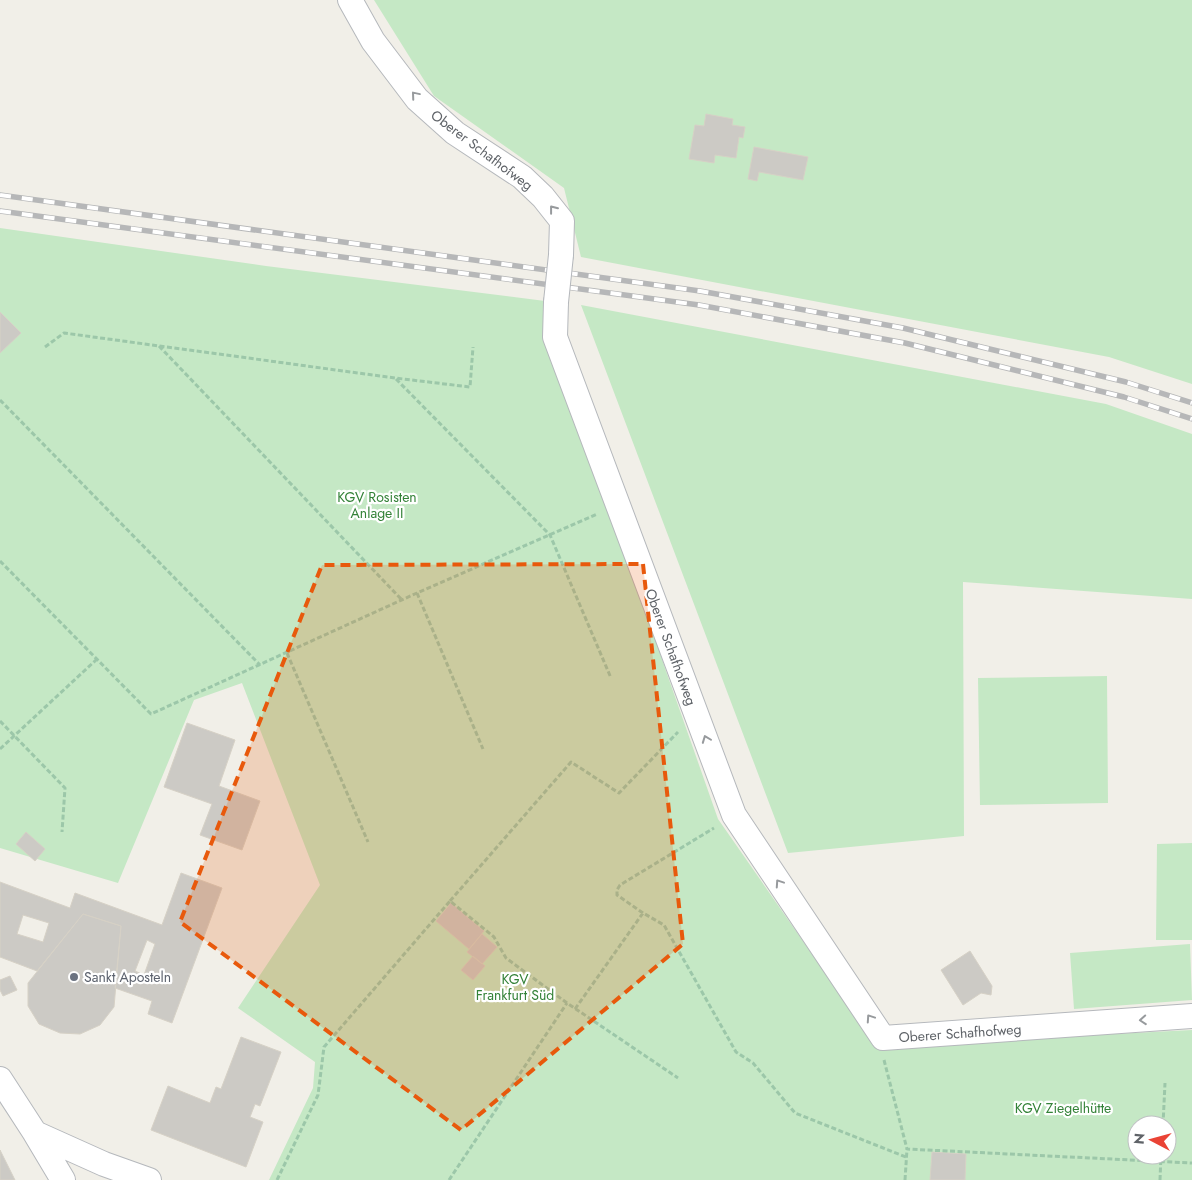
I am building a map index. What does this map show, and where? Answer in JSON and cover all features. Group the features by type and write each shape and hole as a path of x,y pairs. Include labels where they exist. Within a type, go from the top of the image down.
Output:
{"street":[{"name":"Oberer Schafhofweg","path":"350,0 373,41 417,99 455,133 522,178 543,197 562,221 555,337 734,815 883,1038 1192,1016"},
{"path":"0,1079 63,1180"},
{"path":"35,1133 104,1164 149,1180"}],"path":[{"path":"45,347 64,333 470,387 473,347"},
{"path":"158,346 402,600"},
{"path":"395,378 550,535 611,678"},
{"path":"0,400 260,665"},
{"path":"0,561 151,714 417,593 595,515"},
{"path":"417,593 484,749"},
{"path":"287,653 368,842"},
{"path":"0,749 96,660"},
{"path":"277,1180 318,1095 324,1047 571,762 619,793 696,713"},
{"path":"0,720 65,788 62,832"},
{"path":"734,815 620,885 617,890 617,896 664,925 736,1052 753,1063 795,1113 906,1157"},
{"path":"450,901 494,937 506,958 567,1003 678,1078"},
{"path":"576,1009 643,913"},
{"path":"449,1180 567,1003"},
{"path":"883,1038 880,1044 907,1149 905,1180"},
{"path":"1163,1115 1165,1083"},
{"path":"907,1149 1127,1160"},
{"path":"1177,1163 1192,1163"},
{"path":"1160,1180 1161,1165"}],"highlighted area":[{"path":"643,564 683,944 461,1130 180,922 322,565"}],"green space":[{"path":"374,0 1192,0 1192,384 1109,357 581,257 564,188 434,96"},
{"path":"0,228 266,266 545,301 666,671 718,819 876,1046 1192,1030 1192,1180 269,1180 313,1088 315,1062 238,1008 320,885 242,683 194,700 118,883 0,848"},
{"path":"581,305 1106,404 1192,434 1192,599 963,582 964,836 788,853"},
{"path":"1107,676 1108,803 980,805 978,678"},
{"path":"1192,843 1192,940 1156,940 1157,844"},
{"path":"1190,944 1192,1000 1074,1009 1070,953"}],"building":[{"path":"706,114 733,119 732,125 745,127 743,138 739,137 736,158 715,155 714,163 689,159 695,125 704,126"},
{"path":"754,147 808,157 803,180 759,172 757,181 748,179"},
{"path":"0,312 21,333 0,353"},
{"path":"187,723 235,740 219,786 260,801 242,850 200,835 212,804 164,787"},
{"path":"26,832 45,849 35,861 16,844"},
{"path":"181,873 222,888 172,1023 148,1014 152,1001 115,988 121,926 83,914 37,971 0,957 0,882 70,908 75,893 162,925","holes":["23,915 49,923 43,942 17,934","147,940 155,944 144,975 135,971"]},
{"path":"451,903 484,931 469,949 436,921"},
{"name":"Sankt Aposteln","path":"83,914 121,926 114,1007 100,1025 80,1034 60,1033 39,1024 28,1006 28,983"},
{"path":"482,934 497,947 482,964 467,952"},
{"path":"970,951 992,986 991,995 981,993 963,1005 941,970"},
{"path":"473,956 485,966 473,980 461,970"},
{"path":"10,976 17,990 3,996 0,990 0,980"},
{"path":"241,1037 281,1052 260,1106 255,1104 250,1117 263,1122 246,1167 151,1130 168,1086 210,1103 216,1087 221,1089"},
{"path":"0,1150 15,1180 0,1180"},
{"path":"932,1152 966,1154 965,1180 930,1180"}],"railway":[{"path":"0,195 700,291 903,328 1126,382 1192,403"},
{"path":"0,211 699,305 905,343 1124,397 1192,419"}],"place":[{"name":"Sankt Aposteln","path":"74,977"}],"park label":[{"name":"KGV Rosisten Anlage II","path":"377,506"},
{"name":"KGV Frankfurt Süd","path":"515,988"},
{"name":"KGV Ziegelhütte","path":"1063,1108"}]}
